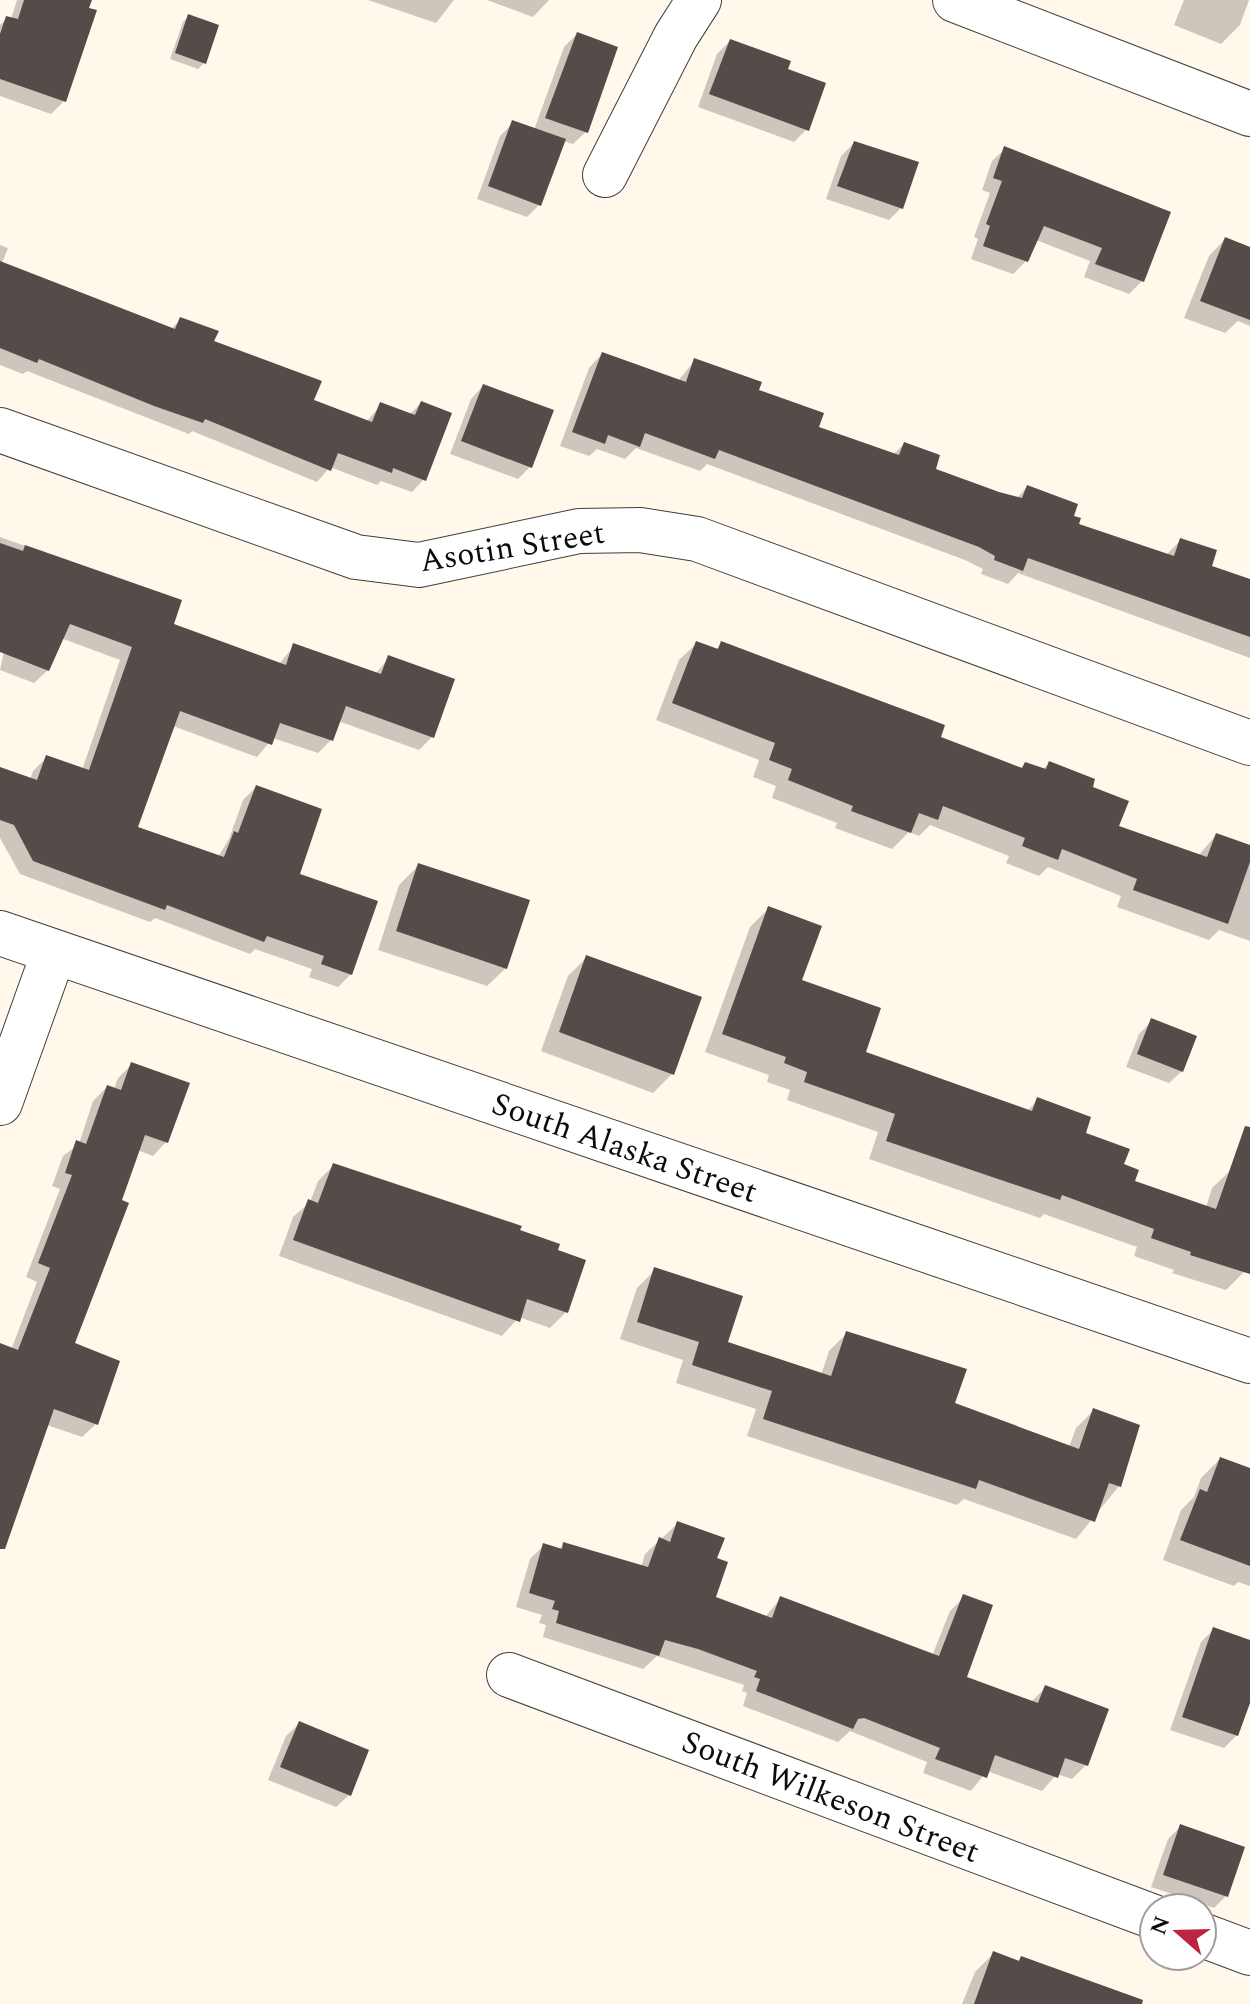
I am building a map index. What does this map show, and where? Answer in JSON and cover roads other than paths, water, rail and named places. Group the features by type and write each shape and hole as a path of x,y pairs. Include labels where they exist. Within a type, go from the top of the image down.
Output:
{"street":[{"path":"605,175 699,0"},
{"path":"955,0 1250,114"},
{"name":"Asotin Street","path":"0,430 356,557 419,565 579,531 640,530 697,539 1250,743"},
{"name":"South Alaska Street","path":"0,933 1250,1361"},
{"path":"0,1103 54,952"},
{"name":"South Wilkeson Street","path":"509,1675 1138,1911"},
{"path":"1218,1941 1250,1953"}]}
